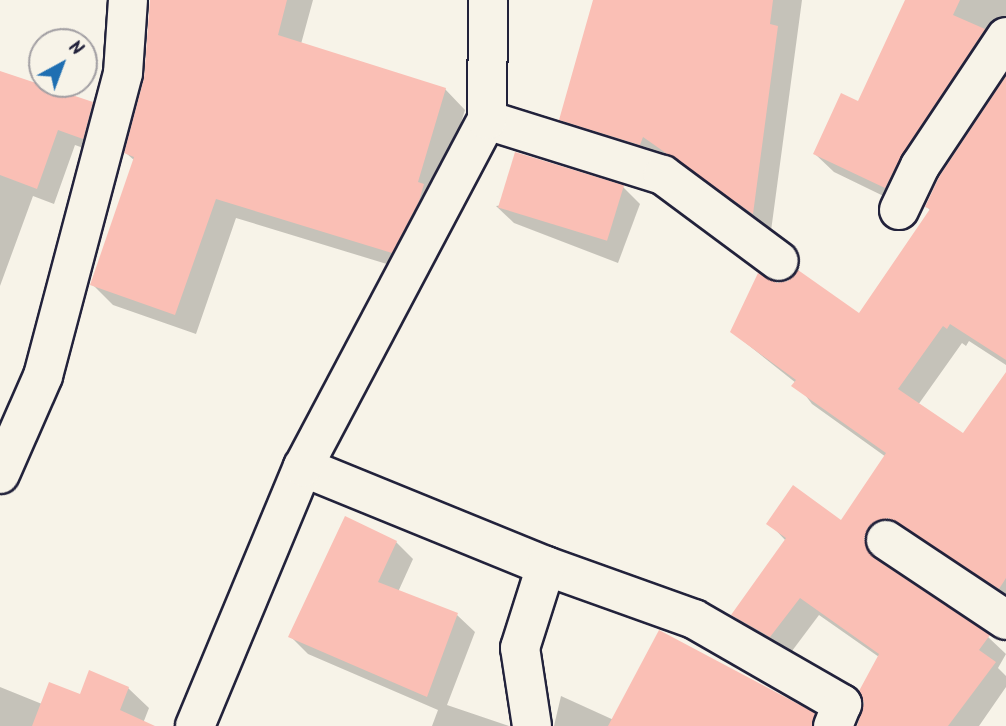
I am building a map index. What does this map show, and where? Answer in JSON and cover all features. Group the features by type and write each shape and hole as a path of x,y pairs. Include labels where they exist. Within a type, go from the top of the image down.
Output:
{"street":[{"path":"0,474 43,376 123,73 128,0"},
{"path":"195,726 303,467 487,120 488,0"},
{"path":"899,210 920,166 1006,37"},
{"path":"487,120 663,175 779,261"},
{"path":"303,467 546,566 694,619 842,704 833,726"},
{"path":"886,540 1006,620"},
{"path":"532,726 520,648 546,566"}],"building":[{"path":"150,0 287,0 278,35 446,88 418,182 424,184 419,201 392,253 216,199 175,315 90,285 134,157 124,153 144,78"},
{"path":"593,0 773,0 770,24 778,26 753,214 643,137 640,145 559,120"},
{"path":"905,0 960,0 953,15 985,29 902,154 885,188 813,154 841,93 858,101"},
{"path":"0,71 28,80 28,98 81,98 93,102 83,139 58,130 37,189 0,175"},
{"path":"1006,76 1006,360 950,324 947,329 943,326 898,389 963,433 1006,372 1006,578 999,589 888,518 868,527 864,539 874,558 990,635 979,650 996,662 948,726 857,726 864,703 859,691 879,654 800,598 770,637 731,615 786,538 766,524 793,485 841,520 886,453 791,386 796,380 730,332 758,273 777,283 788,281 798,270 859,313 930,209 925,207 939,177"},
{"path":"515,152 624,185 607,241 498,207"},
{"path":"345,516 397,541 378,582 458,613 427,697 288,637"},
{"path":"659,630 815,713 812,726 608,726"},
{"path":"89,670 129,687 120,710 155,726 32,726 49,682 80,694"}]}
